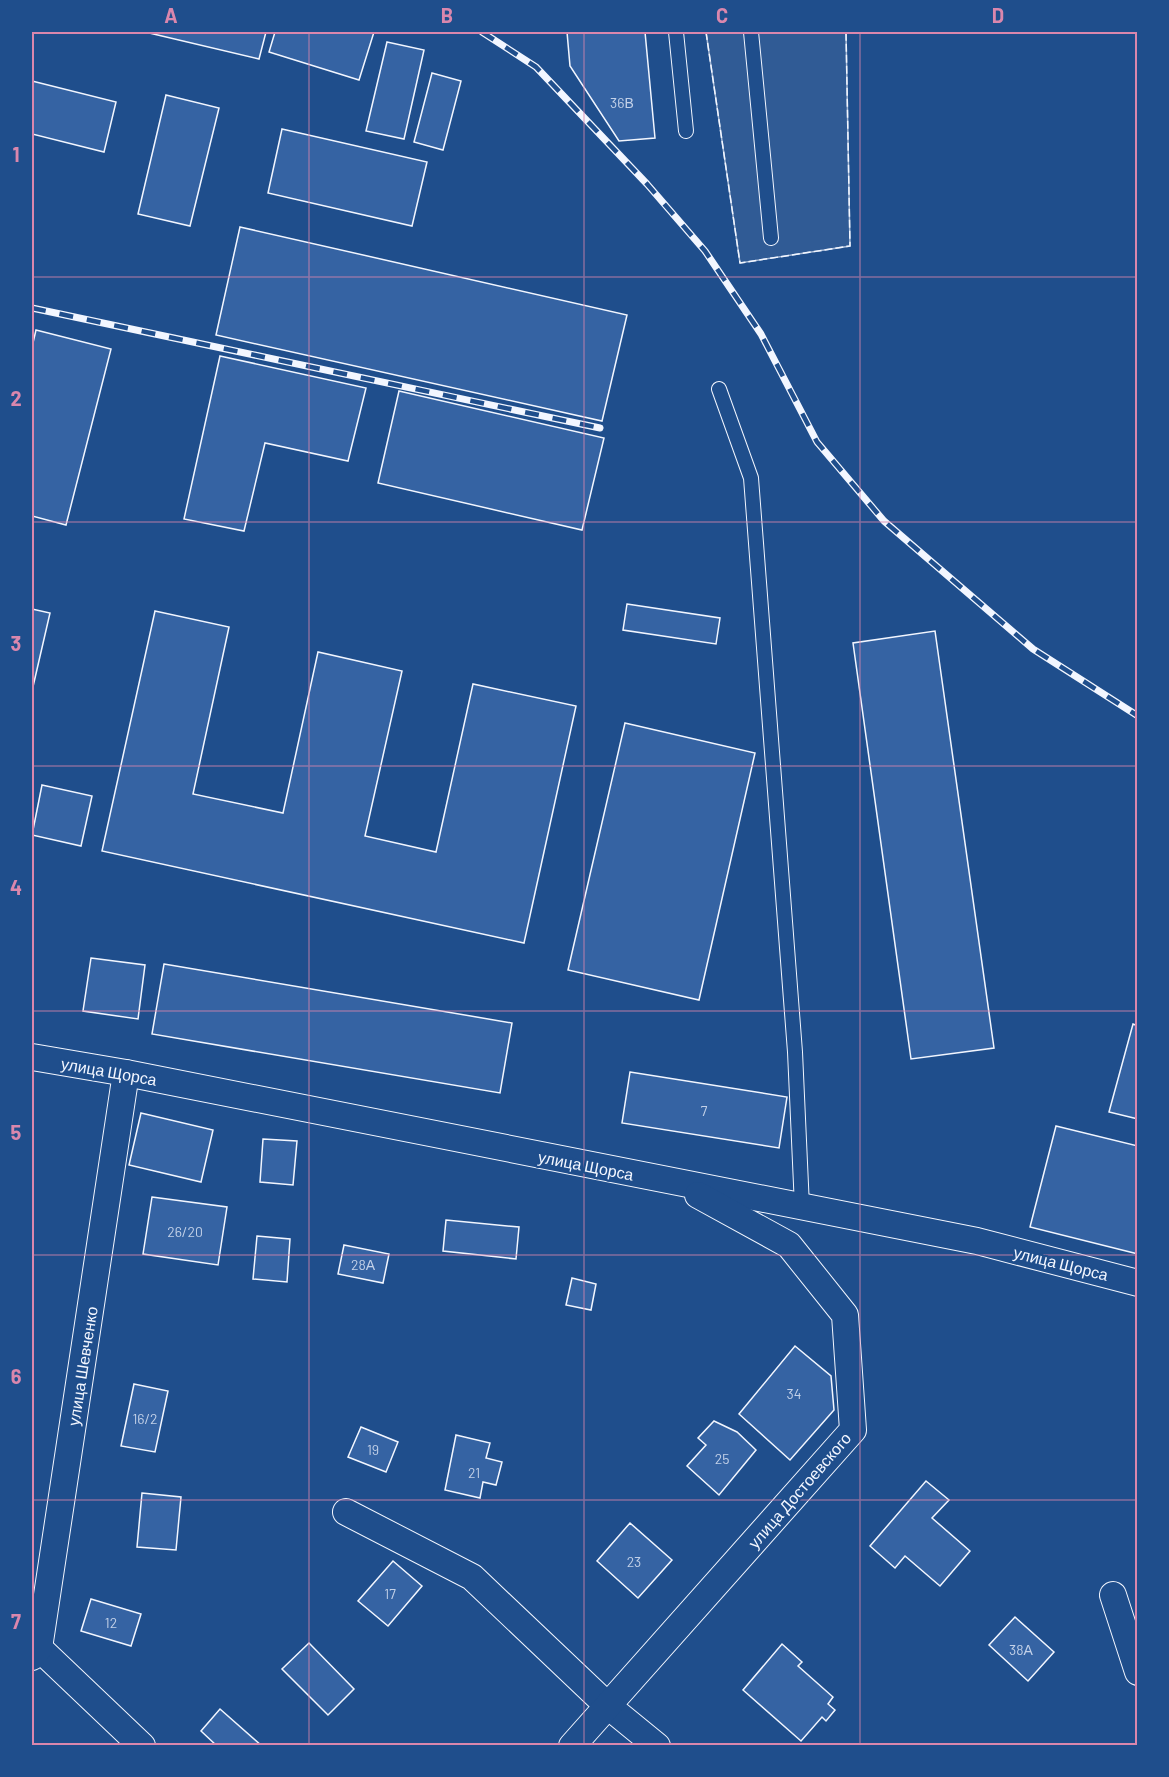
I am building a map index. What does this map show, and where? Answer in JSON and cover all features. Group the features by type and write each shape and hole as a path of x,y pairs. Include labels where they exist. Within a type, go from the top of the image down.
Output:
{"street":[{"name":"улица Щорса","path":"32,1057 126,1073 977,1241 1137,1283"},
{"name":"улица Шевченко","path":"35,1652 126,1073"},
{"name":"улица Достоевского","path":"572,1746 853,1430 845,1315 789,1245 677,1183"},
{"path":"346,1512 472,1576 608,1706 657,1746"},
{"path":"1113,1595 1137,1672"},
{"path":"35,1652 142,1746"}],"lane":[{"path":"676,32 686,131"},
{"path":"751,32 771,238"},
{"path":"719,389 751,478 795,1052 802,1208"}],"shaded area":[{"path":"706,32 846,32 850,246 740,263"}],"building":[{"path":"145,32 266,32 259,59"},
{"path":"275,32 374,32 359,80 269,52"},
{"path":"567,32 645,32 655,138 619,141 570,66"},
{"path":"387,42 424,50 404,139 366,131"},
{"path":"432,73 461,81 443,150 414,142"},
{"path":"32,81 116,102 104,152 32,134"},
{"path":"166,95 219,108 190,226 138,214"},
{"path":"282,129 427,162 412,226 268,193"},
{"path":"240,227 627,315 602,421 216,335"},
{"path":"36,330 111,349 66,525 32,516 32,347"},
{"path":"220,356 366,388 348,461 265,443 244,531 184,519"},
{"path":"399,391 604,438 582,530 378,483"},
{"path":"627,604 720,618 716,644 623,630"},
{"path":"32,609 50,613 32,691"},
{"path":"155,611 229,627 193,794 283,813 318,652 402,671 365,836 436,852 473,684 576,706 524,943 102,851"},
{"path":"935,631 994,1048 911,1059 853,643"},
{"path":"625,723 755,753 699,1000 568,970"},
{"path":"42,785 92,796 81,846 32,835"},
{"path":"91,958 145,965 138,1019 83,1011"},
{"path":"164,964 512,1023 500,1093 152,1034"},
{"path":"1133,1024 1138,1026 1138,1119 1109,1112"},
{"path":"630,1072 787,1097 779,1148 622,1123"},
{"path":"141,1113 213,1130 201,1182 129,1165"},
{"path":"1056,1126 1138,1146 1138,1254 1030,1227"},
{"path":"263,1139 297,1141 293,1185 260,1182"},
{"path":"152,1197 227,1207 218,1265 143,1254"},
{"path":"446,1220 519,1227 516,1259 443,1251"},
{"path":"257,1236 290,1239 287,1282 253,1279"},
{"path":"344,1245 389,1254 383,1283 338,1274"},
{"path":"572,1278 596,1284 591,1310 566,1305"},
{"path":"795,1346 831,1376 834,1410 790,1460 739,1414"},
{"path":"134,1384 168,1391 155,1452 121,1446"},
{"path":"714,1421 737,1432 756,1450 719,1495 687,1466 706,1445 698,1438"},
{"path":"361,1427 398,1442 386,1472 348,1457"},
{"path":"456,1435 490,1443 486,1458 502,1462 496,1485 483,1482 480,1498 445,1490"},
{"path":"926,1481 949,1500 932,1518 970,1551 940,1586 905,1556 895,1568 870,1546"},
{"path":"142,1493 181,1497 176,1550 137,1547"},
{"path":"630,1523 672,1560 638,1598 597,1561"},
{"path":"393,1561 422,1586 388,1626 358,1601"},
{"path":"91,1599 141,1614 131,1646 81,1631"},
{"path":"1015,1617 1054,1652 1028,1681 989,1645"},
{"path":"309,1643 354,1689 328,1715 282,1669"},
{"path":"782,1644 802,1662 798,1666 833,1697 828,1704 835,1710 826,1721 822,1717 801,1741 743,1690"},
{"path":"220,1709 262,1746 217,1746 201,1731"}],"railway":[{"path":"482,32 536,67 647,184 705,251 761,334 817,442 884,521 1033,649 1138,716"},
{"path":"32,308 600,428"}],"fence":[{"path":"706,32 740,263 850,246 846,32"}]}
